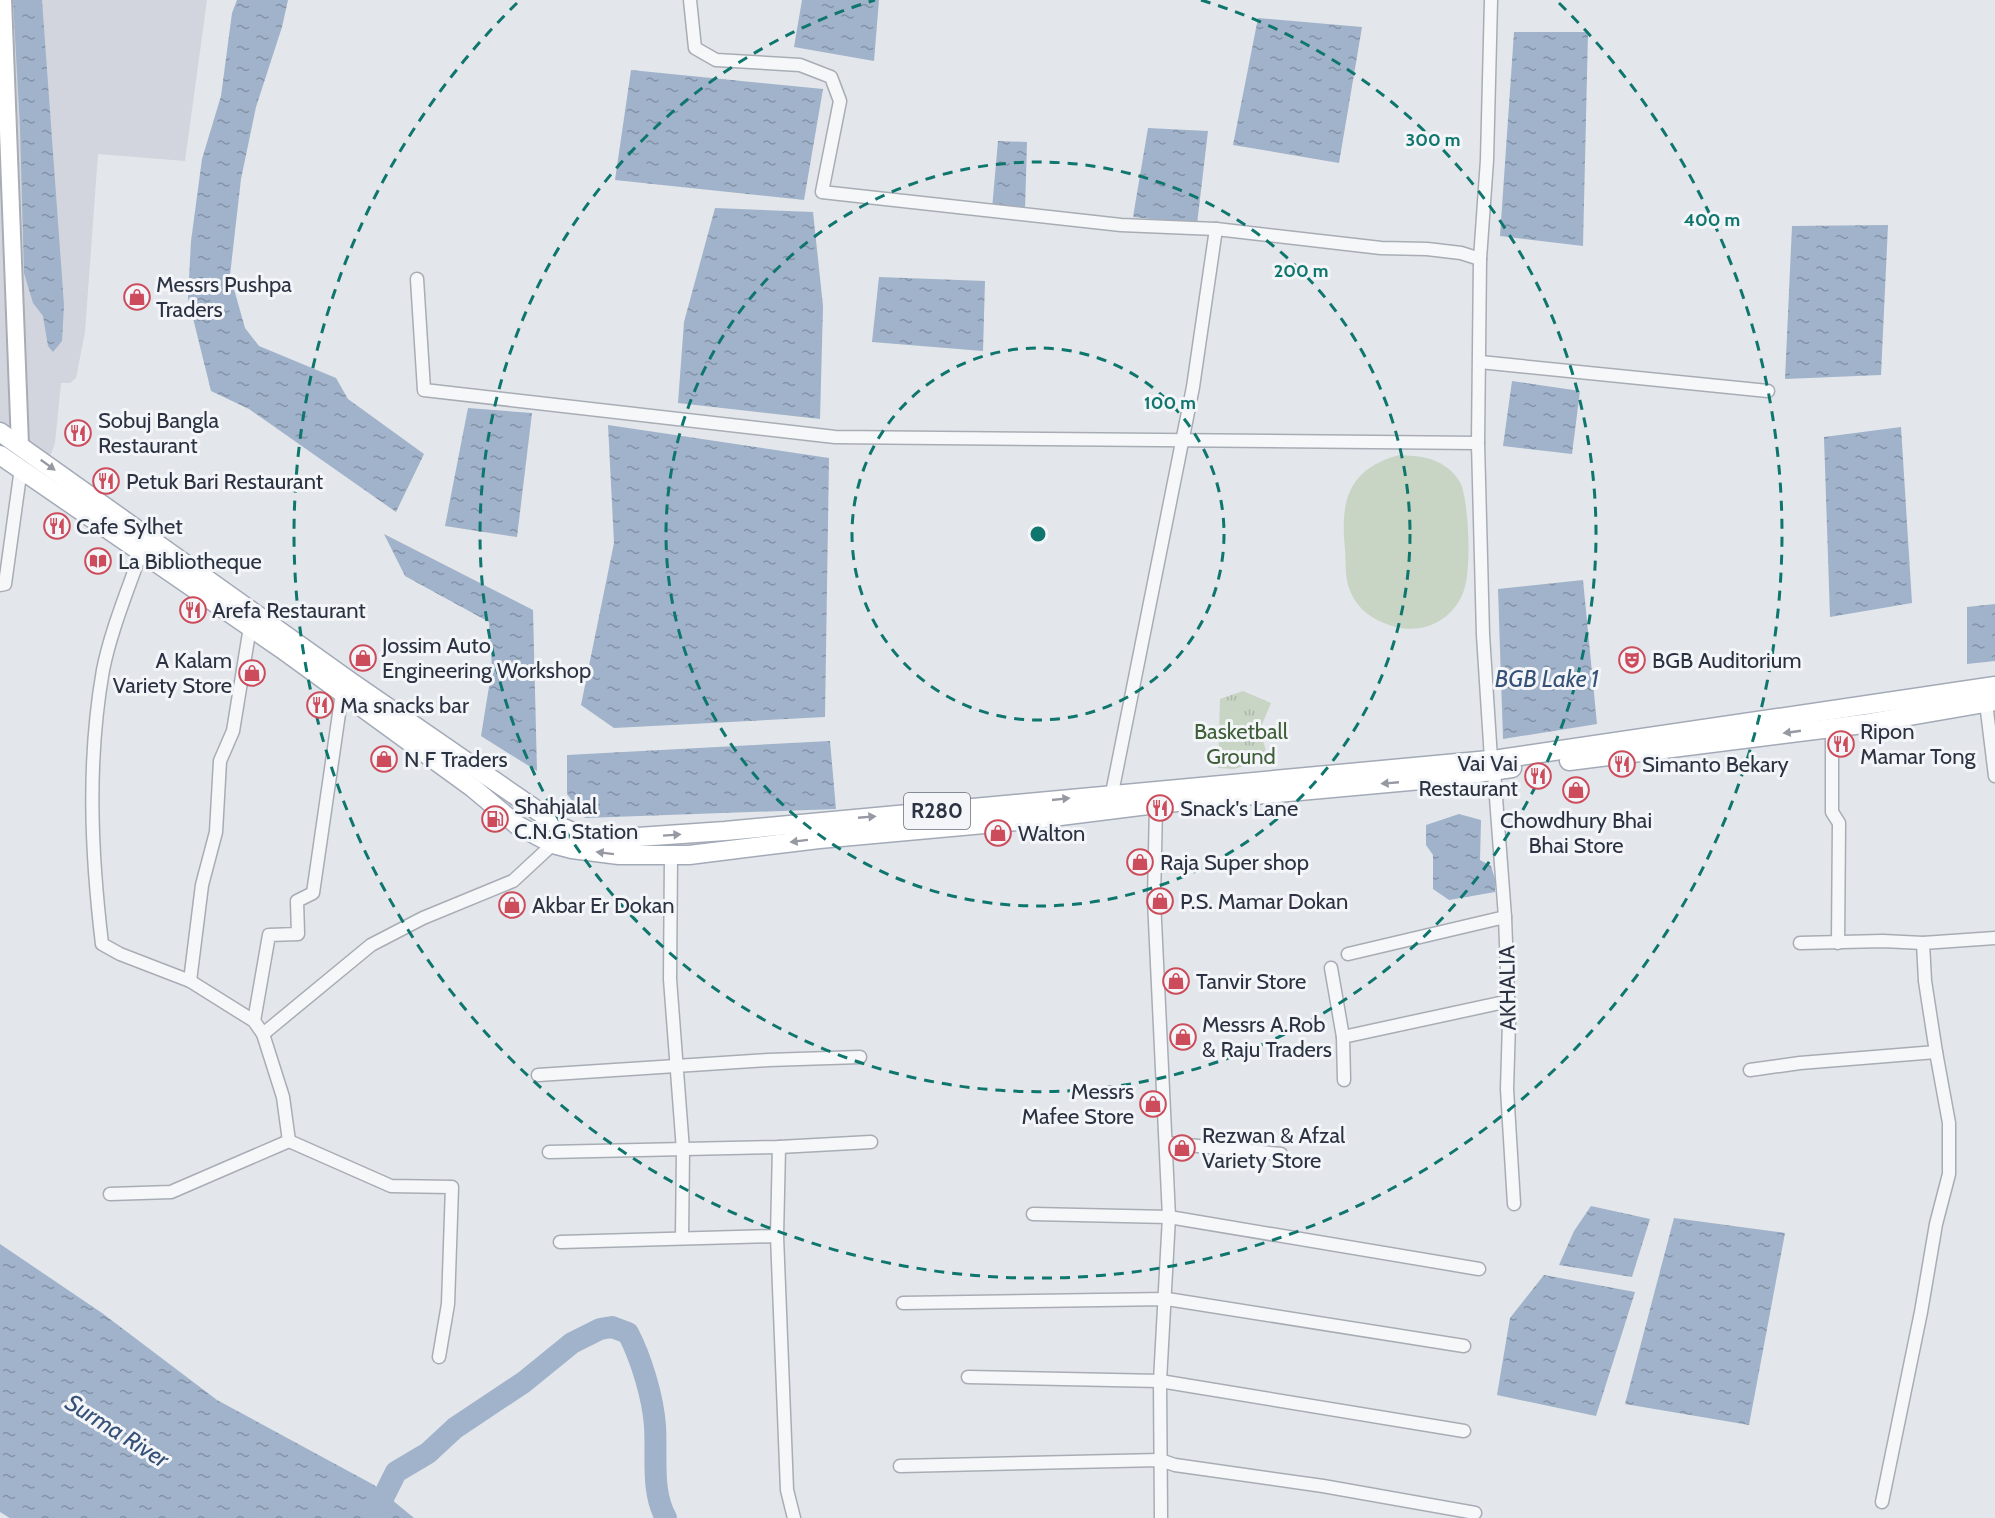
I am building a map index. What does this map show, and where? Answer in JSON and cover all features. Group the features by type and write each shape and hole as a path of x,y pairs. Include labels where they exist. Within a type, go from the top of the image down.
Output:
{"main road":[{"name":"R280","path":"10,439 360,689 561,827 584,837 609,839 725,831 1112,793 1493,765 1995,686"},
{"name":"R280","path":"0,456 21,468 250,627 473,788 518,825 553,844 619,855 671,856 1028,820 1832,727 1990,702"}],"street":[{"path":"3,0 10,439"},
{"path":"690,0 695,48 716,60 801,65 831,77 840,101 822,192 1121,225 1216,229 1381,248 1427,249 1461,253 1480,259"},
{"name":"AKHALIA","path":"1491,0 1487,160 1480,259 1478,443 1483,635 1505,917 1509,1001 1507,1089 1514,1204"},
{"path":"0,136 9,341 10,439"},
{"path":"1112,793 1183,438 1216,229"},
{"path":"417,279 424,390 835,437 1183,438 1478,443"},
{"path":"1480,362 1768,391"},
{"path":"0,585 5,584 21,468"},
{"path":"141,552 104,669 95,738 91,819 94,879 102,944 120,954 190,981 254,1021 263,1034 283,1097 289,1141"},
{"path":"190,981 202,885 216,832 220,760 233,731 250,627"},
{"path":"254,1021 269,935 298,934 297,901 314,892 342,693"},
{"path":"1990,702 1995,776"},
{"path":"1832,727 1832,812 1839,823 1836,885 1838,943"},
{"path":"1156,804 1154,900 1169,1217 1167,1299 1160,1381 1161,1518"},
{"path":"263,1034 371,945 423,918 513,881 553,844"},
{"path":"671,856 670,979 683,1150 682,1237"},
{"path":"1348,954 1505,917"},
{"path":"1800,943 1905,941 1923,943 1995,938"},
{"path":"1882,1502 1921,1312 1936,1224 1949,1174 1949,1123 1926,991 1923,943"},
{"path":"1331,968 1343,1037 1344,1080"},
{"path":"1343,1037 1509,1001"},
{"path":"1749,1070 1800,1063 1936,1052"},
{"path":"538,1075 768,1060 860,1057"},
{"path":"110,1194 171,1192 289,1141 391,1186 452,1187 448,1304 439,1357"},
{"path":"549,1152 683,1150 871,1142"},
{"path":"1167,1143 1281,1154"},
{"path":"779,1147 777,1236 787,1490 794,1518"},
{"path":"1033,1214 1169,1217 1479,1269"},
{"path":"560,1242 777,1236"},
{"path":"903,1303 1167,1299 1464,1346"},
{"path":"968,1377 1160,1381 1464,1431"},
{"path":"900,1466 1160,1460 1175,1466 1323,1486 1475,1513"}],"shaded area":[{"path":"0,0 207,0 185,161 98,154 85,332 76,378 70,383 61,383 55,443 48,456 0,423"}],"green space":[{"path":"1399,455 1433,460 1450,470 1458,478 1464,494 1468,539 1466,583 1457,604 1440,620 1430,625 1408,629 1378,620 1367,613 1354,598 1346,576 1344,516 1351,489 1368,469"},
{"name":"Basketball Ground","path":"1243,691 1271,703 1260,729 1268,759 1234,769 1218,768 1220,699"}],"water":[{"path":"13,0 42,0 64,305 62,341 53,352 48,346 43,316 33,303 24,273 20,128"},
{"path":"237,0 288,0 282,27 256,107 241,179 230,275 245,328 259,346 336,378 348,399 424,454 396,512 249,409 211,391 188,298 191,241 202,159 221,96 232,13"},
{"path":"802,0 879,0 874,61 794,47"},
{"path":"1258,18 1362,27 1339,163 1233,145"},
{"path":"1514,32 1588,32 1583,246 1500,236"},
{"path":"631,70 823,89 804,200 615,180"},
{"path":"1148,128 1208,131 1197,224 1133,217"},
{"path":"998,141 1027,142 1025,210 992,209"},
{"path":"715,208 813,212 823,306 820,419 678,403 684,322"},
{"path":"1888,225 1881,375 1785,379 1792,226"},
{"path":"879,277 985,281 983,351 872,342"},
{"path":"1512,381 1580,391 1572,454 1503,446"},
{"path":"468,408 532,413 517,537 445,526"},
{"path":"608,425 829,458 825,717 614,728 581,705 614,543"},
{"path":"1901,427 1912,603 1830,617 1824,437"},
{"path":"384,534 533,610 537,771 481,736 492,668 489,622 405,576"},
{"name":"BGB Lake 1","path":"1583,580 1597,724 1503,739 1498,589"},
{"path":"1995,604 1995,661 1967,664 1967,607"},
{"path":"830,741 836,809 585,818 567,794 567,755"},
{"path":"1459,814 1481,820 1480,860 1491,866 1495,879 1495,892 1449,900 1433,889 1433,855 1426,845 1426,825"},
{"path":"1591,1206 1650,1219 1632,1277 1559,1265 1574,1231"},
{"path":"1674,1218 1785,1233 1749,1425 1625,1404"},
{"name":"Surma River","path":"0,1244 102,1313 217,1400 374,1485 414,1518 10,1518 0,1512"},
{"path":"1544,1275 1635,1292 1596,1416 1497,1395 1510,1318"}],"waterway":[{"path":"373,1518 396,1472 428,1453 455,1428 524,1382 572,1343 600,1329 612,1327 628,1333 646,1378 655,1426 656,1485 661,1508 666,1518"}],"place":[{"name":"Messrs Pushpa Traders","path":"137,297"},
{"name":"Sobuj Bangla Restaurant","path":"78,433"},
{"name":"Petuk Bari Restaurant","path":"106,481"},
{"name":"Cafe Sylhet","path":"57,526"},
{"name":"La Bibliotheque","path":"98,561"},
{"name":"Arefa Restaurant","path":"193,610"},
{"name":"Jossim Auto Engineering Workshop","path":"363,658"},
{"name":"BGB Auditorium","path":"1632,660"},
{"name":"A Kalam Variety Store","path":"252,673"},
{"name":"Ma snacks bar","path":"320,705"},
{"name":"Ripon Mamar Tong","path":"1841,744"},
{"name":"N F Traders","path":"384,759"},
{"name":"Simanto Bekary","path":"1622,764"},
{"name":"Vai Vai Restaurant","path":"1538,776"},
{"name":"Chowdhury Bhai Bhai Store","path":"1576,790"},
{"name":"Snack's Lane","path":"1160,808"},
{"name":"Shahjalal C.N.G Station","path":"495,819"},
{"name":"Walton","path":"998,833"},
{"name":"Raja Super shop","path":"1140,862"},
{"name":"P.S. Mamar Dokan","path":"1160,901"},
{"name":"Akbar Er Dokan","path":"512,905"},
{"name":"Tanvir Store","path":"1176,981"},
{"name":"Messrs A.Rob & Raju Traders","path":"1183,1037"},
{"name":"Messrs Mafee Store","path":"1153,1104"},
{"name":"Rezwan & Afzal Variety Store","path":"1182,1148"}]}
